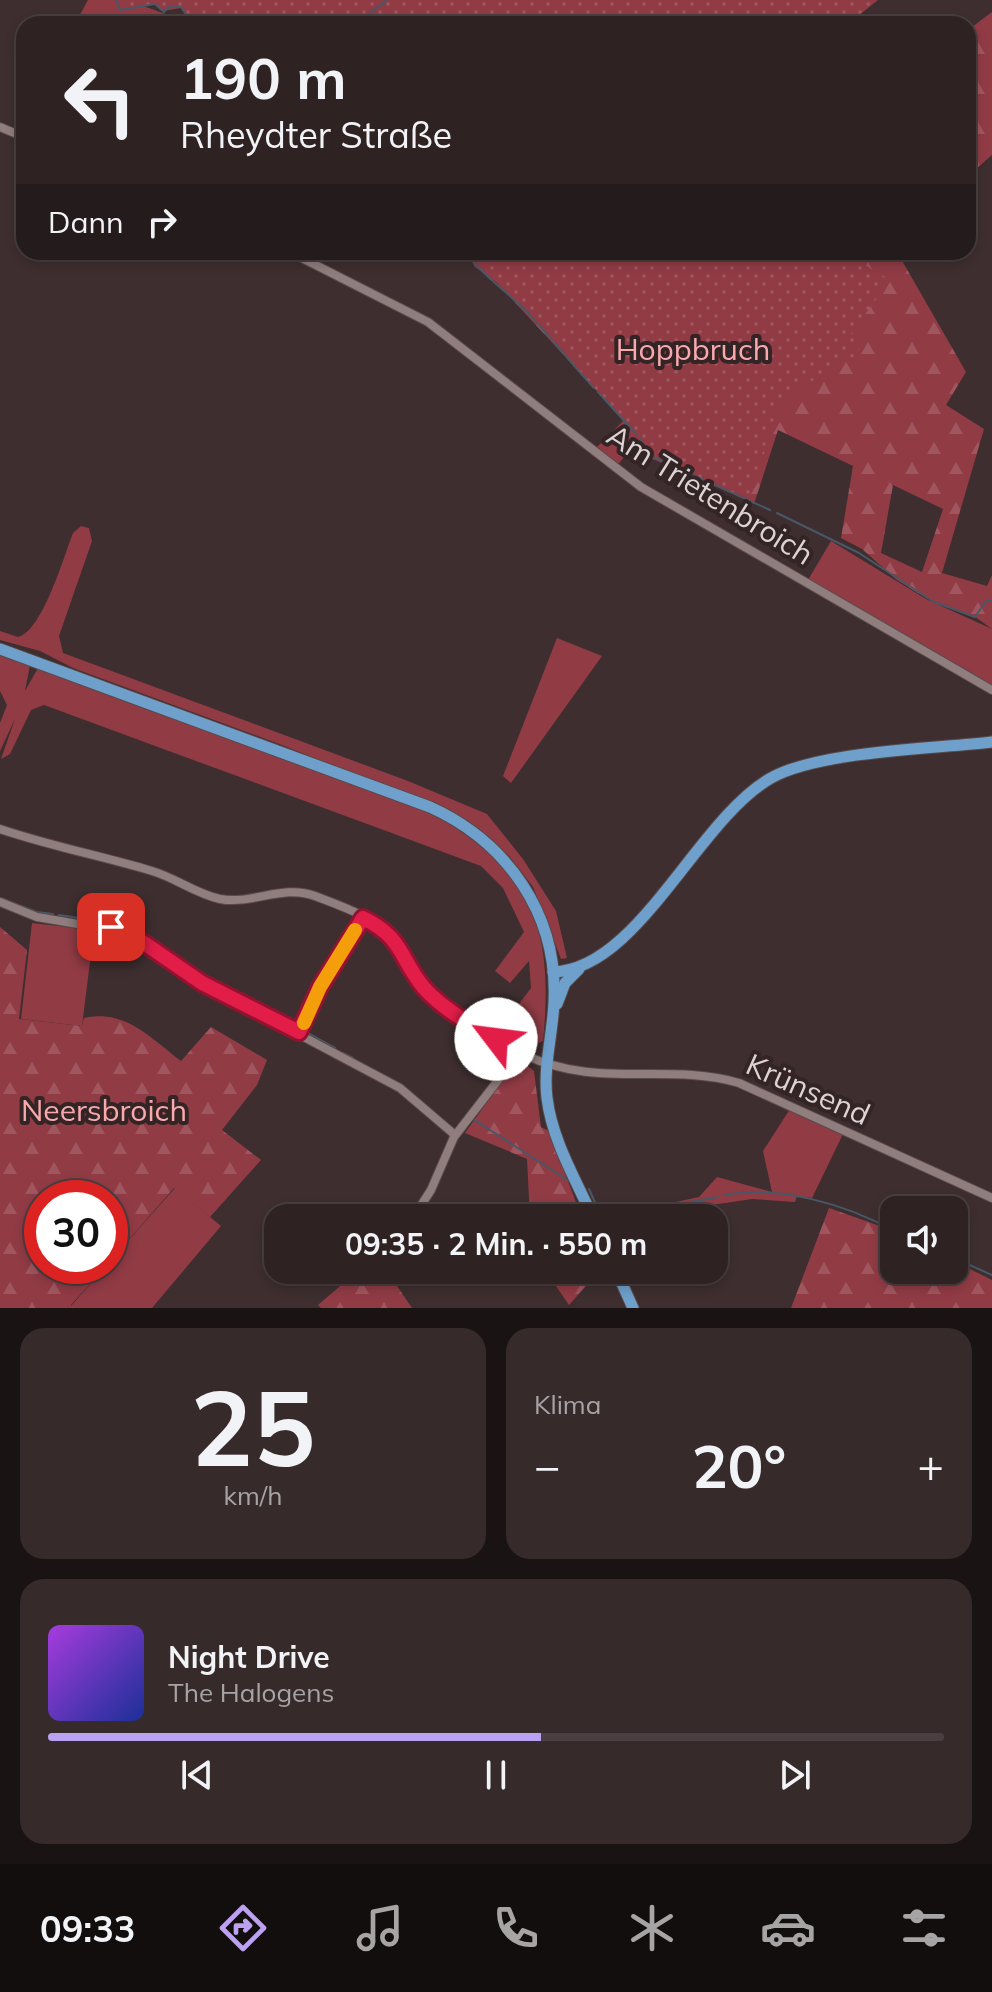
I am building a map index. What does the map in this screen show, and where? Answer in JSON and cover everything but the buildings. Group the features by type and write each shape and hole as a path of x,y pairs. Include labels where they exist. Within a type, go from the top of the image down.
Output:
{"main road":[{"path":"0,649 420,803 466,826 495,849 520,879 540,917 553,972 553,1020 546,1091 552,1121 587,1204"},
{"path":"553,1020 564,986 579,969 612,949 731,811 773,777 818,761 992,742"},
{"path":"553,972 579,969"},
{"path":"622,1284 633,1308"}],"street":[{"name":"Am Trietenbroich","path":"306,260 428,322 641,487 992,690"},
{"name":"Krünsend","path":"0,829 156,872 215,898 238,900 300,891 363,918 394,938 420,982 438,1001 520,1052 547,1064 608,1076 707,1077 739,1083 992,1198"},
{"path":"0,902 40,917 124,932 202,983 299,1032 405,1092 455,1135"},
{"path":"299,1032 320,987 363,918"},
{"path":"422,1204 455,1135 520,1052"}],"green space":[{"path":"88,0 126,0 171,16 79,16"},
{"path":"117,0 878,0 858,16 187,16 181,8 163,11 155,4 122,10"},
{"path":"992,12 992,155 976,169 976,24"},
{"name":"Hoppbruch","path":"471,260 902,260 966,372 946,405 984,429 942,573 987,586 992,575 992,629 974,616 926,598 897,580 862,549 841,538 853,466 778,430 754,504 673,465 640,437 496,282 475,267","holes":["893,485 943,509 922,572 881,553"]},
{"name":"Hoppbruch","path":"479,260 859,260 890,280 851,334 861,352 780,400 747,500 648,457 631,429"},
{"path":"624,420 640,437 616,467 594,450"},
{"path":"81,526 89,528 92,541 59,636 63,653 408,781 487,814 523,859 556,911 567,958 561,959 533,887 509,856 467,820 282,745 73,668 40,651 0,640 0,631 18,637 35,622 51,592 73,533"},
{"path":"831,541 926,599 992,629 992,685 808,580"},
{"path":"557,638 602,656 511,783 503,776"},
{"path":"0,654 30,665 25,691 38,668 424,809 460,831 489,853 528,902 539,931 544,963 546,1000 543,1041 529,1047 496,1034 531,988 529,961 510,983 495,971 524,932 503,888 481,866 44,705 31,710 10,754 1,759 15,719 0,751 0,723 7,705 0,691"},
{"path":"32,923 94,930 82,1026 21,1019"},
{"name":"Neersbroich","path":"0,927 27,950 19,1019 82,1026 84,1018 113,1018 137,1028 181,1061 211,1027 267,1060 257,1085 222,1130 261,1160 210,1217 174,1188 128,1240 128,1180 24,1180 24,1284 90,1284 71,1305 74,1308 0,1308"},
{"path":"522,1061 534,1071 541,1127 549,1131 577,1204 529,1204 527,1159 465,1133 515,1063"},
{"path":"790,1109 843,1134 812,1198 797,1196 795,1202 752,1199 719,1204 667,1204 699,1197 717,1177 772,1192 763,1151"},
{"path":"175,1188 221,1226 152,1308 71,1306 90,1284 128,1284 128,1241"},
{"path":"829,1208 880,1226 880,1284 968,1284 968,1268 992,1280 992,1308 791,1308"},
{"path":"343,1284 396,1284 412,1308 321,1308 318,1305"},
{"path":"555,1284 588,1284 569,1305"}],"waterway":[{"path":"116,0 120,10 155,4 164,12 169,7 181,7 187,16"},
{"path":"366,16 387,0"},
{"path":"472,260 524,309 594,388"},
{"path":"598,392 637,435"},
{"path":"640,439 649,455 770,510"},
{"path":"777,513 859,553 934,602 975,617 986,601 992,600"},
{"path":"0,898 37,912 53,914"},
{"path":"59,915 86,919"},
{"path":"91,919 99,920"},
{"path":"103,921 120,925"},
{"path":"125,928 132,932"},
{"path":"135,933 145,940"},
{"path":"149,942 159,949"},
{"path":"162,951 172,958"},
{"path":"200,977 220,988"},
{"path":"278,1019 298,1028"},
{"path":"304,1031 335,1048"},
{"path":"343,1053 353,1058"},
{"path":"473,1119 569,1181"},
{"path":"589,1189 596,1204"},
{"path":"724,1195 767,1193 812,1199 880,1224"},
{"path":"679,1204 718,1197"},
{"path":"968,1264 992,1275"},
{"path":"616,1284 621,1294"}],"slow traffic":[{"path":"304,1023 320,987 355,930"}],"route":[{"path":"111,927 144,943 202,983 299,1032 320,987 363,918 394,938 420,982 438,1001 458,1017 496,1039"}]}
